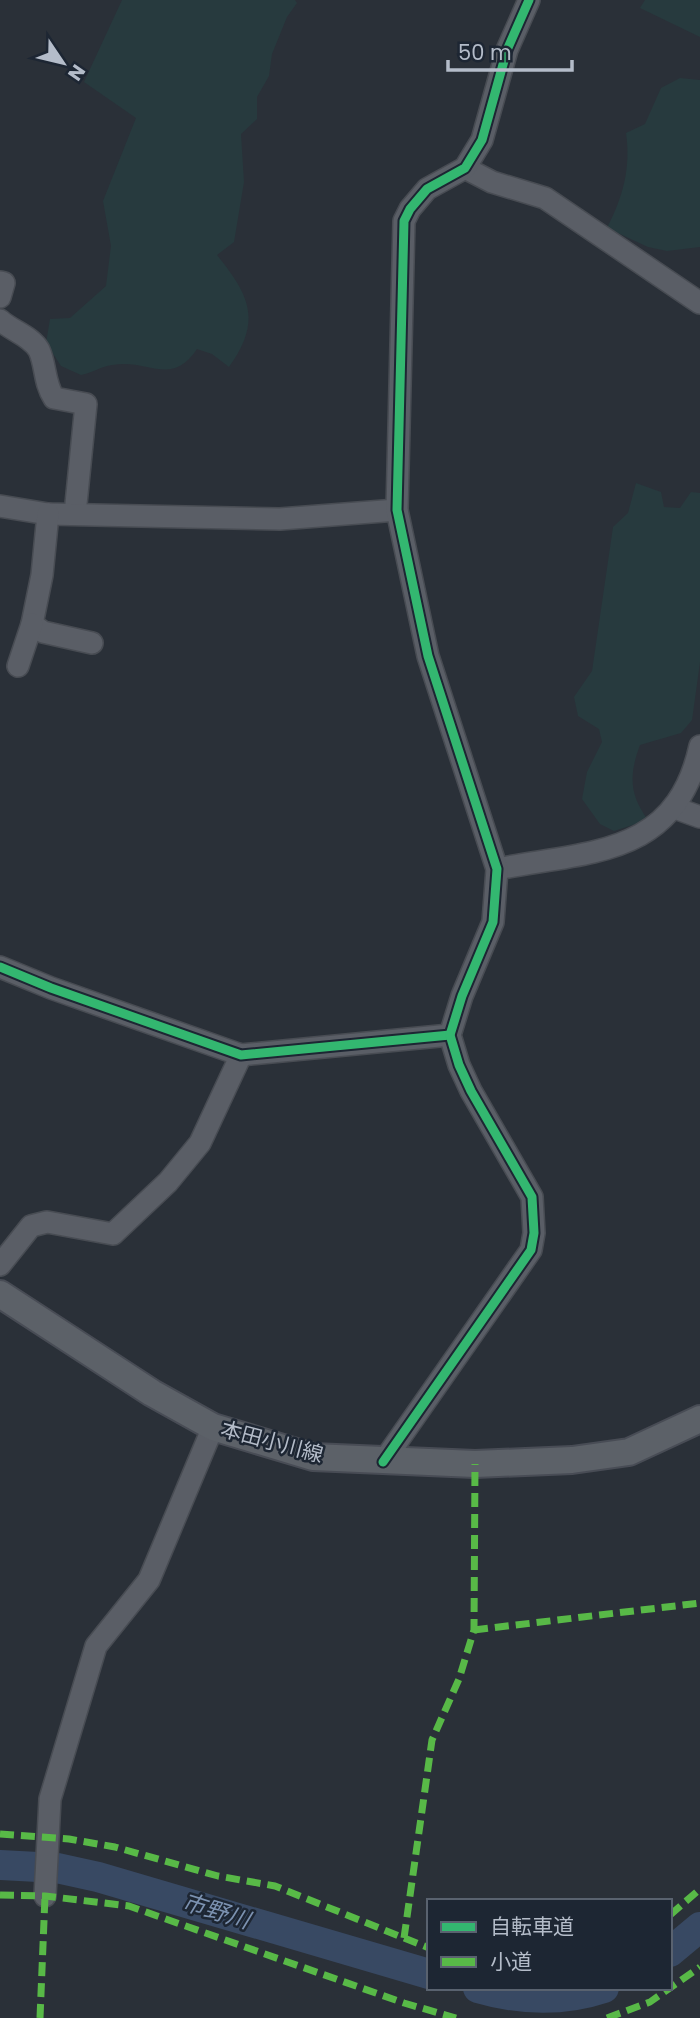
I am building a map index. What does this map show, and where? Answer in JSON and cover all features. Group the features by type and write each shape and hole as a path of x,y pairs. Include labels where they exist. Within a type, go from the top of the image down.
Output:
{"main road":[{"name":"本田小川線","path":"0,1294 152,1392 213,1427 313,1457 383,1462 572,1460 629,1452 700,1419"}],"street":[{"path":"383,1462 531,1250 534,1233 531,1197 471,1091 459,1065 450,1035 462,996 494,922 497,869 428,656 397,510 404,221 427,189 465,167 482,140 507,50 529,0"},
{"path":"465,167 492,182 545,198 700,303"},
{"path":"0,282 4,283 0,297"},
{"path":"0,320 32,341 39,351 48,390 54,398 86,404 75,513"},
{"path":"0,506 48,514 280,519 397,510"},
{"path":"18,666 32,624 43,575 48,514"},
{"path":"32,624 43,632 92,643"},
{"path":"497,869 614,847 641,837 675,808 687,788 700,746"},
{"path":"675,808 700,817"},
{"path":"0,967 51,988 241,1055 450,1035"},
{"path":"0,1265 30,1226 47,1222 113,1234 168,1182 200,1143 241,1055"},
{"path":"45,1896 50,1799 96,1646 149,1580 213,1427"}],"green space":[{"path":"122,0 295,0 297,3 287,17 272,54 269,76 257,97 257,119 241,134 244,182 234,242 217,255 237,283 248,309 246,336 229,367 212,354 197,349 178,367 158,369 125,364 108,366 81,375 61,366 46,343 50,319 70,318 106,286 111,246 103,201 136,118 84,82"},
{"path":"645,0 700,0 700,37 640,8"},
{"path":"680,78 700,80 700,247 667,251 648,247 607,228 624,182 626,133 645,124 661,88"},
{"path":"636,483 661,492 664,507 680,508 691,492 700,493 700,662 692,720 681,733 640,745 636,756 634,793 648,820 614,831 600,824 582,799 587,772 602,742 599,729 578,716 574,697 592,671 613,527 628,513"}],"waterway":[{"name":"市野川","path":"0,1865 57,1868 98,1877 427,1973"},
{"name":"市野川","path":"672,1950 700,1927"},
{"name":"市野川","path":"487,1990 541,1998 572,1996 598,1990"}],"marked path":[{"path":"404,1938 432,1740 459,1679 474,1630 475,1464"},
{"path":"474,1630 700,1603"},
{"path":"0,1834 69,1839 115,1847 218,1876 275,1886 427,1947"},
{"path":"672,1913 700,1889"},
{"path":"0,1895 45,1896 129,1906 404,2003 456,2018"},
{"path":"40,2018 45,1896"},
{"path":"672,1987 700,1967"},
{"path":"607,2018 650,2002 667,1990"}],"cycle path":[{"path":"383,1462 531,1250 534,1233 532,1197 471,1091 459,1065 450,1035 462,996 493,922 497,869 428,656 397,510 404,221 410,209 427,189 465,168 482,140 507,50 529,0"},
{"path":"0,967 51,988 241,1055 450,1035"}]}
